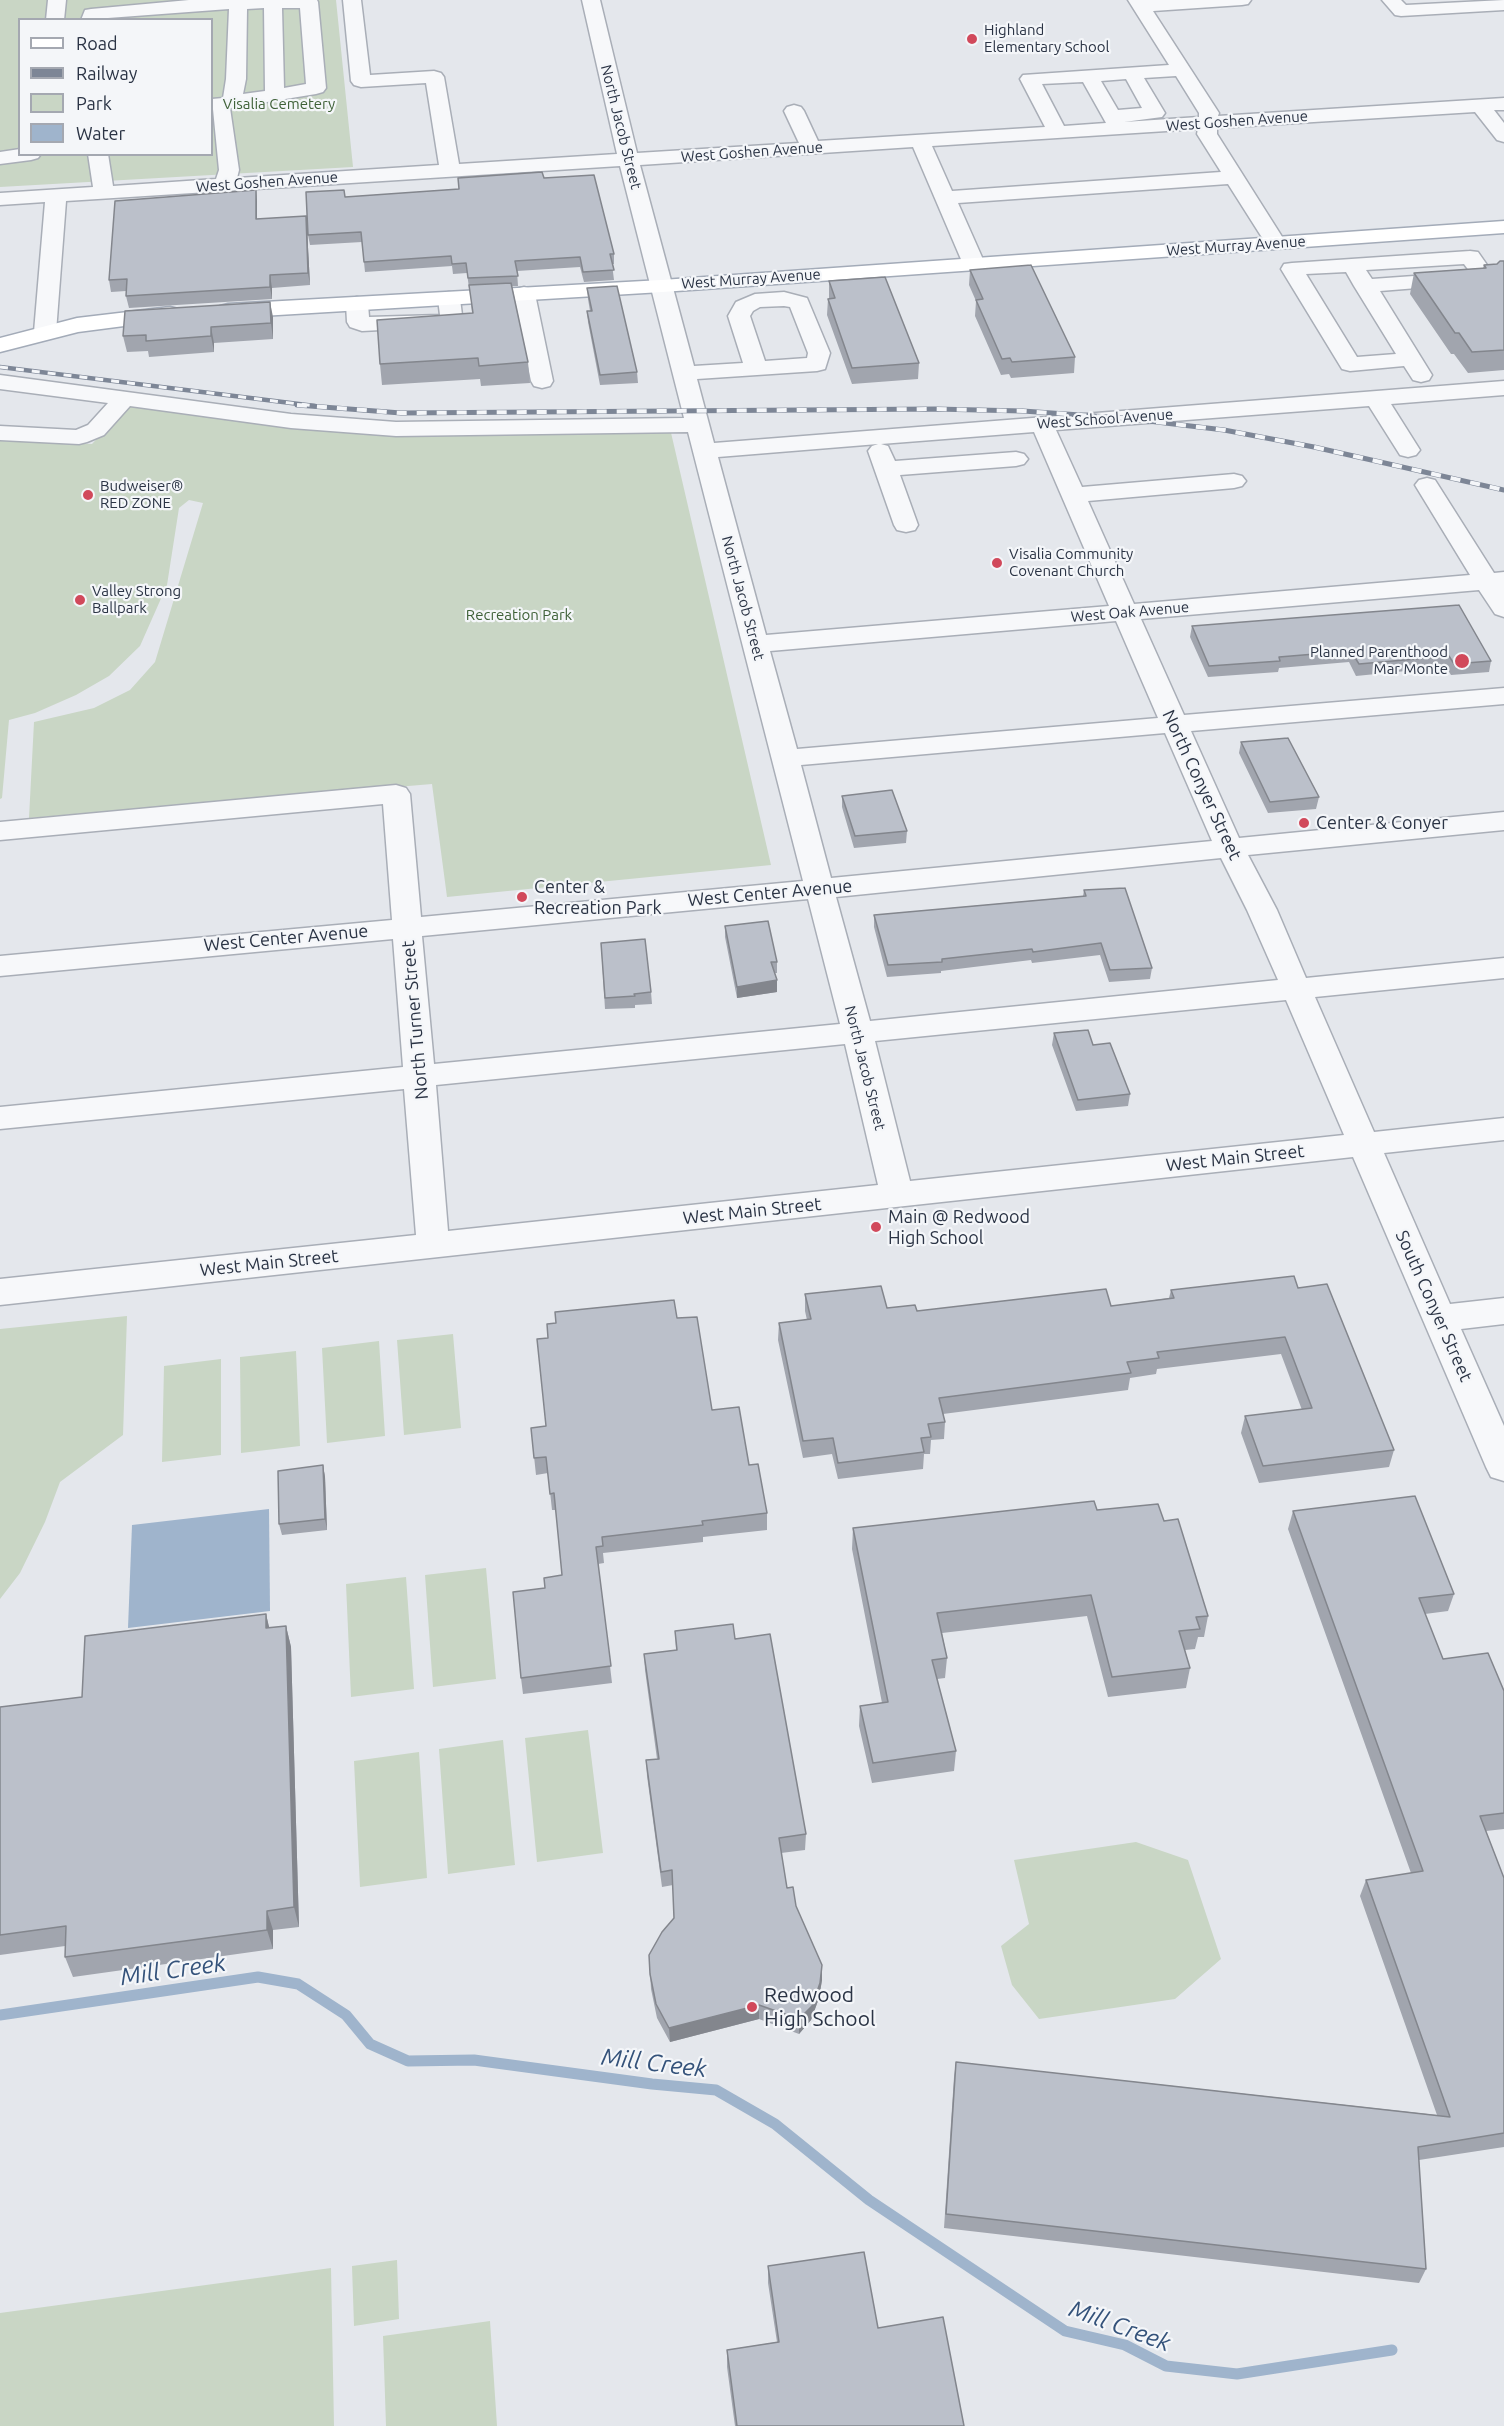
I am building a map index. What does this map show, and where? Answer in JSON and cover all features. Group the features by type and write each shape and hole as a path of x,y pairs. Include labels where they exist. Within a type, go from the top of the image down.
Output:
{"main road":[{"name":"West Murray Avenue","path":"449,298 1504,227"},
{"path":"0,345 45,332 110,320 198,312 357,304"}],"street":[{"path":"55,18 57,0"},
{"path":"352,0 361,81 434,77 450,171"},
{"name":"North Jacob Street","path":"591,0 628,159 857,1031 897,1195"},
{"path":"1139,3 1242,0"},
{"path":"273,2 275,95"},
{"path":"90,18 91,14 205,4 309,2 316,88 221,103"},
{"path":"225,185 230,170 221,103 236,79 238,3"},
{"path":"1139,3 1209,113 1208,135 1275,243"},
{"path":"1396,6 1504,5"},
{"path":"1057,132 1030,79 1181,70"},
{"path":"1089,76 1114,122 1155,112 1132,73"},
{"name":"West Goshen Avenue","path":"0,199 1057,132 1114,122 1208,122 1504,104"},
{"path":"1480,105 1504,136"},
{"path":"794,111 811,148"},
{"path":"920,141 974,264"},
{"path":"0,158 18,156"},
{"path":"98,156 104,193"},
{"path":"945,198 1234,177"},
{"path":"45,332 56,196"},
{"path":"1335,239 1433,394"},
{"path":"1365,286 1484,278 1470,256 1292,269 1350,364 1412,359"},
{"path":"524,294 542,381"},
{"path":"357,304 358,322 362,324 448,321 451,315 449,298"},
{"path":"685,373 756,369"},
{"path":"0,382 291,421 396,429 699,425"},
{"name":"West School Avenue","path":"705,451 1504,388"},
{"path":"0,434 79,437 96,430 125,398"},
{"path":"1376,398 1408,450"},
{"name":"North Conyer Street","path":"1042,424 1229,847 1262,910 1363,1144"},
{"path":"875,438 906,525"},
{"path":"886,469 1016,459"},
{"path":"1073,495 1234,481"},
{"path":"1427,485 1495,581 1504,609"},
{"name":"West Oak Avenue","path":"755,644 1495,581"},
{"path":"785,758 1504,696"},
{"name":"North Turner Street","path":"0,831 396,794 433,1245"},
{"name":"West Center Avenue","path":"0,966 819,889 1504,821"},
{"path":"0,1118 1504,968"},
{"name":"West Main Street","path":"0,1292 1504,1130"},
{"name":"South Conyer Street","path":"1363,1144 1504,1467"},
{"path":"1440,1318 1504,1311"}],"green space":[{"name":"Visalia Cemetery","path":"0,0 336,0 353,167 0,187"},
{"name":"Recreation Park","path":"128,406 232,418 476,426 669,424 771,865 447,897 432,784 29,818 34,722 94,708 130,690 155,662 203,503 189,500 179,508 167,585 140,646 109,676 76,695 35,713 9,720 2,798 0,799 0,441 92,444"},
{"path":"127,1316 123,1435 60,1482 45,1522 20,1573 0,1599 0,1329"},
{"path":"453,1334 461,1428 404,1435 397,1340"},
{"path":"379,1341 385,1436 327,1443 322,1348"},
{"path":"296,1351 300,1446 241,1453 240,1357"},
{"path":"221,1359 221,1455 162,1462 164,1366"},
{"path":"486,1568 496,1679 433,1687 425,1575"},
{"path":"406,1577 414,1689 351,1697 346,1584"},
{"path":"588,1730 603,1853 537,1862 525,1738"},
{"path":"503,1740 515,1865 448,1874 439,1749"},
{"path":"419,1752 427,1878 360,1887 354,1761"},
{"path":"1136,1842 1188,1860 1221,1959 1175,1999 1039,2019 1012,1985 1001,1946 1029,1924 1014,1860"},
{"path":"397,2260 399,2319 354,2326 352,2266"},
{"path":"331,2268 334,2426 0,2426 0,2313"},
{"path":"490,2321 497,2426 386,2426 383,2336"}],"water":[{"path":"269,1509 270,1611 128,1628 132,1525"}],"building":[{"path":"542,172 544,178 594,175 614,254 610,254 614,270 583,272 580,257 515,261 518,276 468,278 466,263 452,264 451,256 364,262 361,232 308,235 306,192 344,190 345,197 459,189 458,178"},
{"path":"256,190 256,219 306,216 308,273 270,275 270,287 126,296 127,279 109,280 115,201"},
{"path":"1504,261 1504,350 1472,352 1459,333 1455,333 1414,273 1486,268 1484,265 1497,264"},
{"path":"1031,265 1075,357 1012,362 1010,358 1002,359 976,300 983,299 970,270"},
{"path":"885,277 919,363 852,368 828,299 835,298 829,281"},
{"path":"511,283 528,362 479,366 478,358 380,364 377,320 473,313 469,285"},
{"path":"617,286 637,372 600,375 587,311 592,311 587,288"},
{"path":"270,302 271,323 211,327 211,336 146,341 146,335 123,336 125,311"},
{"path":"1459,605 1491,661 1454,664 1449,656 1359,664 1351,651 1279,657 1280,661 1209,666 1192,626"},
{"path":"1288,738 1319,797 1270,802 1241,742"},
{"path":"892,790 907,831 855,836 842,796"},
{"path":"1125,888 1152,968 1110,970 1101,943 1033,952 1032,949 942,959 942,962 888,965 874,915 1086,896 1084,890"},
{"path":"768,921 777,962 771,962 777,980 737,987 725,926"},
{"path":"645,939 651,992 634,994 635,996 605,998 601,943"},
{"path":"1088,1030 1093,1045 1110,1043 1130,1094 1078,1100 1054,1033"},
{"path":"1294,1276 1298,1288 1327,1284 1394,1450 1263,1466 1245,1416 1312,1408 1285,1337 1157,1352 1159,1358 1127,1362 1131,1373 939,1398 945,1422 928,1424 931,1437 921,1438 924,1452 838,1463 833,1438 803,1441 779,1323 811,1319 805,1294 881,1286 887,1308 915,1305 917,1311 1106,1289 1111,1306 1174,1298 1171,1290"},
{"path":"674,1300 677,1318 697,1317 712,1410 739,1407 749,1465 758,1464 767,1513 702,1521 703,1525 602,1537 603,1546 596,1547 611,1666 521,1678 513,1592 545,1588 544,1578 562,1575 554,1493 550,1494 546,1457 534,1458 531,1428 546,1426 537,1339 548,1338 547,1324 556,1323 555,1312"},
{"path":"323,1465 325,1519 279,1524 278,1471"},
{"path":"1415,1496 1454,1594 1419,1598 1443,1659 1488,1653 1504,1691 1504,1813 1480,1816 1504,1878 1504,2133 1418,2147 1426,2269 946,2214 956,2062 1450,2117 1366,1880 1423,1871 1293,1511"},
{"path":"1094,1501 1097,1510 1158,1504 1164,1521 1178,1519 1208,1616 1196,1617 1200,1629 1179,1631 1190,1668 1112,1677 1091,1595 937,1613 947,1658 932,1660 956,1751 873,1763 860,1706 888,1702 853,1528"},
{"path":"266,1614 266,1628 286,1626 294,1907 267,1911 267,1930 65,1957 66,1926 0,1935 0,1707 82,1697 85,1636"},
{"path":"733,1624 735,1639 770,1634 806,1834 779,1838 787,1888 793,1887 796,1906 822,1965 820,1983 812,2006 799,2019 759,2005 669,2028 656,2004 650,1974 649,1955 662,1932 674,1918 672,1870 661,1872 646,1760 659,1759 644,1654 677,1650 675,1631"},
{"path":"864,2252 878,2328 943,2317 964,2426 737,2426 727,2350 779,2342 768,2266"}],"waterway":[{"name":"Mill Creek","path":"0,2015 258,1977 298,1984 346,2015 370,2044 408,2061 474,2060 652,2084 716,2090 775,2124 869,2200 1065,2331 1125,2345 1166,2366 1237,2374 1392,2350"}],"railway":[{"path":"0,367 315,406"},
{"path":"297,405 401,413 935,409 1023,411 1123,418 1224,430 1314,447 1504,490"}],"place":[{"name":"Highland Elementary School","path":"972,39"},
{"name":"Budweiser® RED ZONE","path":"88,495"},
{"name":"Visalia Community Covenant Church","path":"997,563"},
{"name":"Valley Strong Ballpark","path":"80,600"},
{"name":"Planned Parenthood Mar Monte","path":"1462,661"},
{"name":"Center & Conyer","path":"1304,823"},
{"name":"Center & Recreation Park","path":"522,897"},
{"name":"Main @ Redwood High School","path":"876,1227"},
{"name":"Redwood High School","path":"752,2007"}]}
